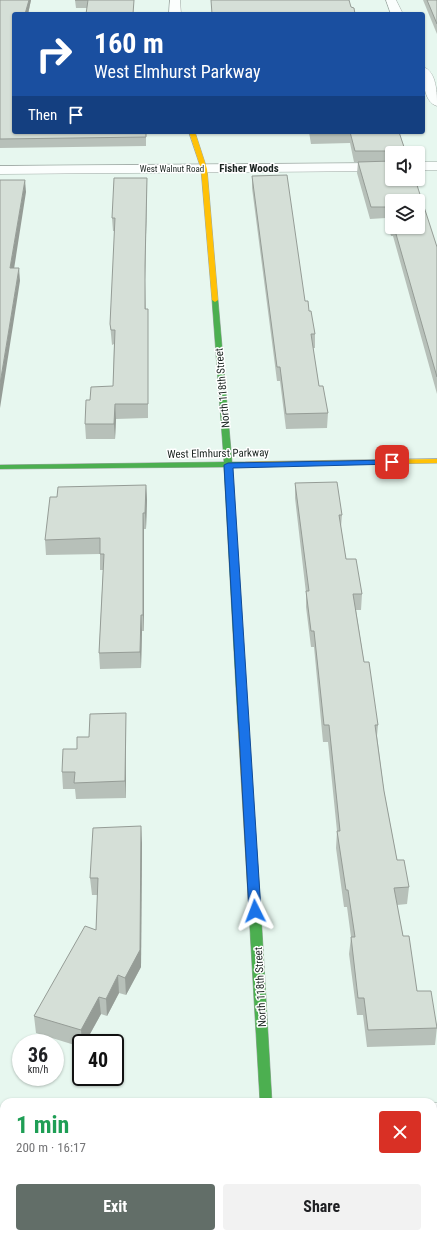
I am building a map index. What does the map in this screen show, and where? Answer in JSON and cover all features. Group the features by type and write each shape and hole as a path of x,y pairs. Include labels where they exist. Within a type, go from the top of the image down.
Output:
{"street":[{"path":"175,0 175,12"},
{"path":"391,0 396,12"},
{"path":"425,75 437,102"},
{"name":"North 118th Street","path":"193,134 204,169 228,465 266,1098"},
{"path":"425,166 437,166"},
{"name":"West Walnut Road","path":"0,170 385,167"},
{"name":"West Elmhurst Parkway","path":"0,467 437,461"}],"building":[{"path":"0,0 29,0 26,12 12,12 12,134 146,134 146,137 0,139"},
{"path":"88,0 134,0 133,12 86,12"},
{"path":"211,0 349,0 355,12 212,12"},
{"path":"427,0 437,0 437,24"},
{"path":"351,134 400,134 404,146 385,146 385,151 355,151"},
{"path":"385,161 385,186 417,186 420,194 385,194 385,207 371,207 358,162"},
{"path":"287,175 305,301 308,301 315,334 311,334 319,386 323,386 328,413 286,414 280,367 277,367 252,176"},
{"path":"114,178 147,178 145,309 148,309 148,404 115,404 114,424 85,424 86,400 90,400 91,387 113,386 115,330 111,330 110,324 115,218 112,218"},
{"path":"0,180 25,180 10,268 19,268 0,384"},
{"path":"425,210 437,247 437,377 396,234 425,234"},
{"path":"337,482 342,515 339,515 346,559 356,559 362,594 353,594 364,662 369,662 378,725 375,725 384,791 397,860 404,860 409,887 394,888 403,936 409,936 417,991 431,991 437,1028 368,1030 364,998 358,998 351,937 355,937 337,831 340,831 329,725 324,725 314,631 311,631 306,591 309,591 295,483"},
{"path":"146,485 145,513 143,513 143,615 141,615 140,652 99,653 104,554 100,554 100,538 45,540 50,497 57,497 58,487"},
{"path":"126,713 125,781 74,783 75,772 62,772 63,749 77,749 77,737 89,737 90,714"},
{"path":"141,826 140,950 125,978 118,975 106,999 99,997 81,1030 34,1016 85,926 96,930 98,878 90,878 93,828"}],"traffic: fast":[{"path":"215,300 228,465 243,725"},
{"path":"0,467 246,464"},
{"path":"255,913 266,1098"}],"traffic: slow":[{"path":"193,134 204,169 215,300"},
{"path":"246,464 437,461"},
{"path":"243,725 255,913"}],"district":[{"name":"Fisher Woods","path":"249,168"}],"route":[{"path":"255,911 228,465 392,462"}]}
